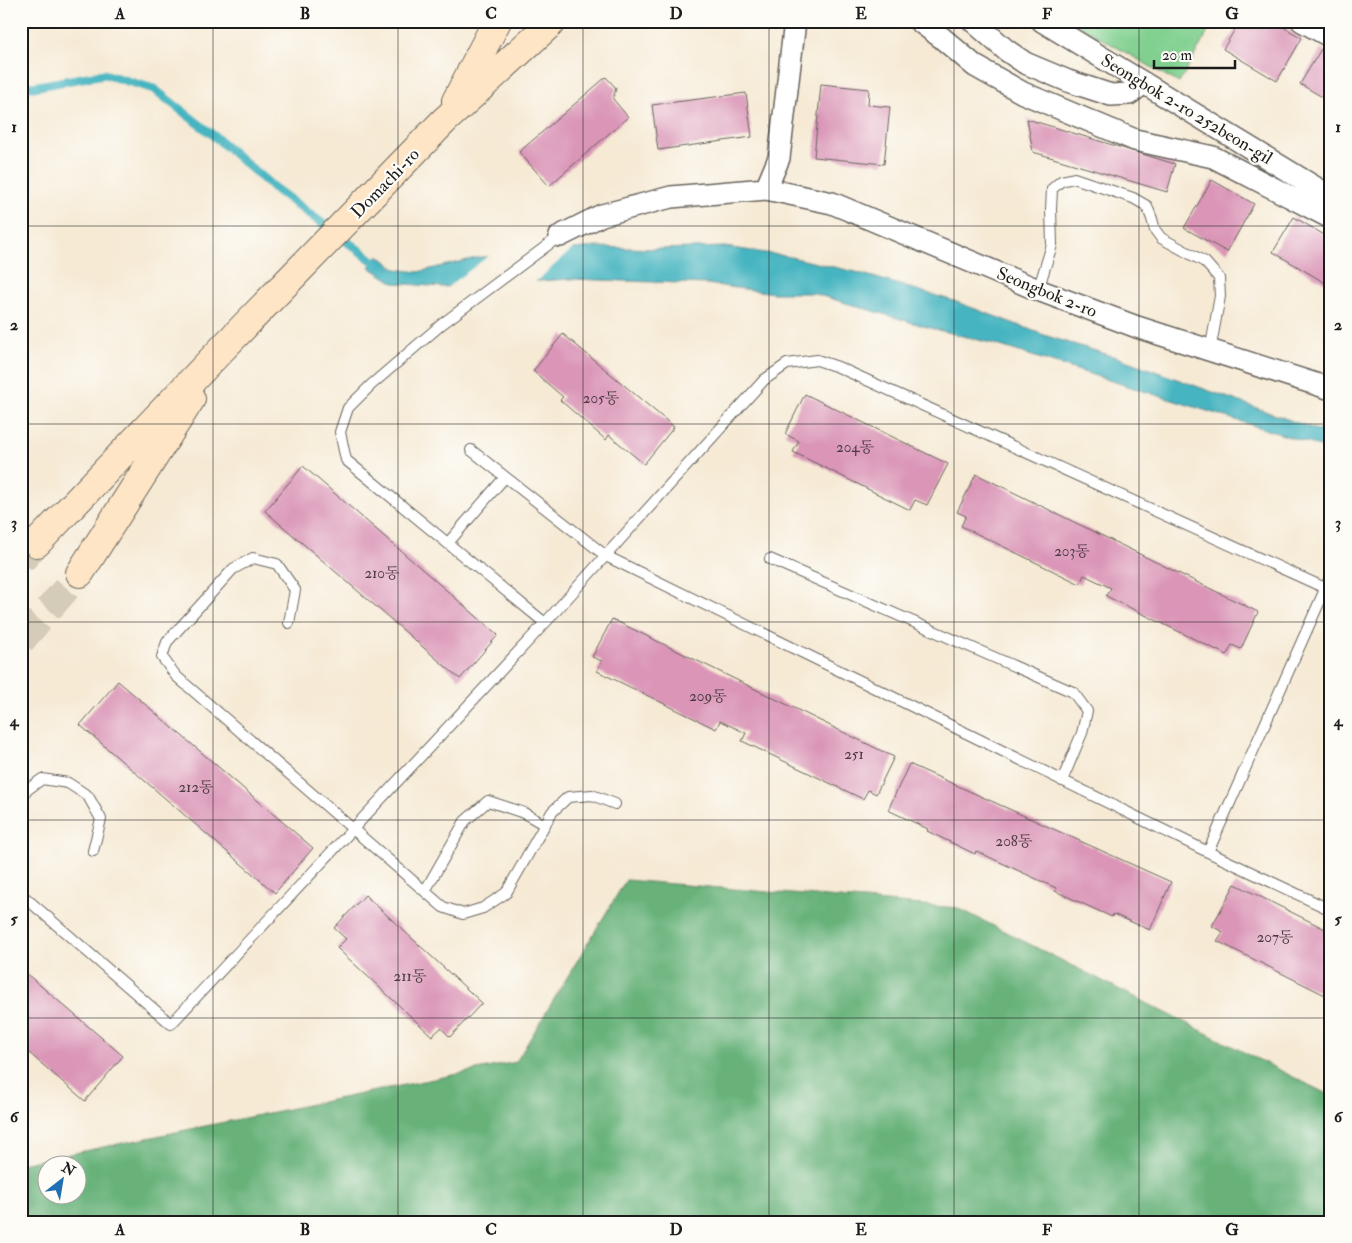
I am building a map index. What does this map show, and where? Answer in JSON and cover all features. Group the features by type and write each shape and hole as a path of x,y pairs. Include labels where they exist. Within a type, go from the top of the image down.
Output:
{"main road":[{"path":"444,121 464,88 496,21"},
{"name":"Domachi-ro","path":"222,349 444,121 552,21"},
{"path":"37,543 222,349"},
{"path":"80,573 222,349"}],"street":[{"path":"766,189 779,158 795,21"},
{"path":"919,21 975,66 1023,92 1135,140 1213,157 1331,218"},
{"name":"Seongbok 2-ro 252beon-gil","path":"1042,21 1331,197"},
{"path":"1302,21 1331,38"},
{"path":"985,25 1006,50 1024,63 1068,81 1111,95 1129,94 1144,83"},
{"name":"Seongbok 2-ro","path":"560,236 602,215 671,197 766,189 832,203 1038,290 1137,327 1331,389"}],"lane":[{"path":"1038,290 1052,245 1052,189 1061,181 1074,178 1134,198 1146,206 1155,230 1161,238 1205,262 1219,278 1220,296 1210,351"},
{"path":"545,623 346,460 340,432 348,408 371,385 442,324 560,236"},
{"path":"21,894 171,1024 545,623 764,380 787,364 817,360 838,367 1325,588"},
{"path":"471,450 606,556 1062,781 1331,910"},
{"path":"448,543 505,477"},
{"path":"289,623 295,590 277,564 253,558 233,569 167,642 162,657 176,676 443,907 463,914 483,908 506,893 552,812 568,797 592,795 616,804"},
{"path":"770,559 1073,692 1087,711 1082,733 1062,781"},
{"path":"1208,852 1331,576"},
{"path":"21,798 27,790 42,779 68,784 88,796 101,819 94,851"},
{"path":"425,891 465,821 488,801 524,813 544,825"}],"green space":[{"path":"1071,21 1214,21 1179,83"},
{"path":"626,880 958,908 1331,1096 1331,1222 21,1222 21,1164 38,1160 38,1206 88,1206 88,1156 60,1156 516,1062"}],"water":[{"path":"596,247 658,249 725,247 786,256 856,272 954,301 1047,336 1119,358 1331,435 1331,450 991,343 934,329 812,293 774,293 707,284 571,279 442,287 394,283 369,267 378,255 396,269 418,272 480,257"}],"pier":[{"path":"576,246 533,284 444,290 491,254"}],"building":[{"path":"1240,21 1273,21 1302,38 1277,81 1223,49"},
{"path":"1321,49 1331,55 1331,102 1300,84"},
{"path":"606,77 616,88 613,99 628,117 549,186 519,152"},
{"path":"821,84 869,89 868,105 890,107 884,164 814,157"},
{"path":"746,93 752,137 658,150 652,105"},
{"path":"1027,119 1175,164 1167,192 1033,152"},
{"path":"1212,180 1254,204 1227,252 1184,228"},
{"path":"1294,217 1331,239 1331,278 1327,284 1273,252"},
{"path":"563,334 674,427 644,464 609,435 606,440 560,400 563,397 533,371"},
{"path":"805,394 948,464 927,505 915,500 910,510 793,452 799,441 785,434"},
{"path":"303,466 498,635 460,679 265,511"},
{"path":"976,474 1258,612 1241,649 1232,645 1227,655 1106,596 1111,588 1084,575 1080,584 961,526 966,516 957,512"},
{"path":"612,619 894,757 876,794 868,790 863,799 742,741 746,733 720,721 716,729 597,671 602,661 592,657"},
{"path":"118,681 313,848 275,893 80,725"},
{"path":"909,764 1171,882 1150,930 1113,914 1112,917 1055,891 1056,888 976,851 975,854 888,810"},
{"path":"1235,884 1331,932 1331,998 1217,941 1223,932 1212,926"},
{"path":"365,895 482,1003 450,1037 441,1028 432,1036 337,948 346,939 334,928"},
{"path":"21,969 123,1056 85,1101 21,1046"}],"waterway":[{"path":"21,86 33,87 104,74 154,89 213,135 274,188 383,268"}],"tunnel":[{"path":"21,561 37,543"},
{"path":"21,641 80,573"}]}
